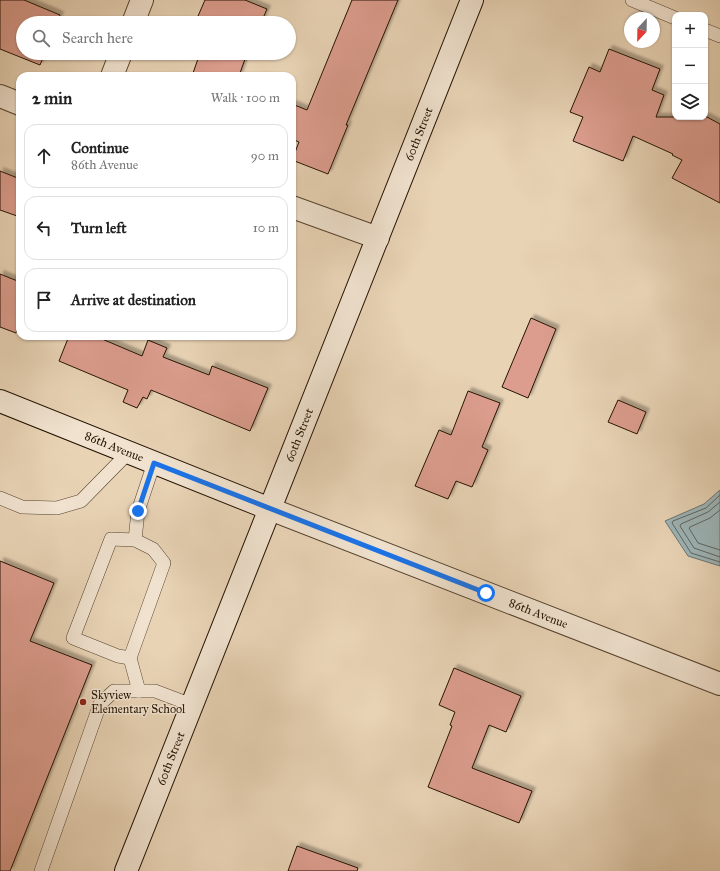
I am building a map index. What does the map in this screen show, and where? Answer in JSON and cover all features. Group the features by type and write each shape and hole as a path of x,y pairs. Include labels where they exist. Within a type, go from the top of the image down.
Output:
{"street":[{"path":"136,16 142,0"},
{"name":"60th Street","path":"126,871 472,0"},
{"path":"114,72 118,60"},
{"path":"0,96 16,102"},
{"path":"296,208 378,238"},
{"name":"86th Avenue","path":"0,401 270,509 720,684"}],"lane":[{"path":"637,1 672,17"},
{"path":"708,31 720,36"},
{"path":"0,498 22,507 57,508 81,501 129,452"},
{"path":"135,540 138,511 154,463"},
{"path":"130,658 118,656 73,638 111,539 135,540 153,549 164,563 130,658 139,691"},
{"path":"41,871 100,704 114,691 155,691 192,705"}],"water":[{"path":"720,490 720,566 688,556 665,521 704,504"}],"building":[{"path":"0,0 24,0 60,15 16,16 16,55 0,49"},
{"path":"205,0 245,0 267,9 264,16 198,16"},
{"path":"352,0 398,0 346,125 348,125 328,174 296,162 296,150 299,142 296,141 296,106 307,110"},
{"path":"609,49 660,69 652,90 664,95 656,117 672,117 672,120 708,120 708,118 720,124 720,203 672,178 682,160 672,155 673,154 633,136 623,161 573,141 583,117 570,112 589,67 600,72"},
{"path":"28,60 42,60 40,65"},
{"path":"198,60 245,60 240,72 193,72"},
{"path":"0,171 16,177 16,216 0,210"},
{"path":"0,274 16,280 16,333 0,327"},
{"path":"531,318 556,329 528,398 502,387"},
{"path":"67,340 104,340 142,356 148,340 167,348 163,357 209,375 212,366 268,388 250,431 151,390 147,399 143,397 137,408 123,402 128,390 59,361"},
{"path":"468,391 500,403 482,447 488,450 472,487 456,481 448,499 415,486 439,430 451,435"},
{"path":"618,400 646,412 637,434 608,422"},
{"path":"0,561 54,583 30,641 92,665 10,871 0,871"},
{"path":"454,668 521,696 506,732 489,725 472,768 532,791 519,823 428,787 452,726 450,725 455,712 439,705"},
{"path":"297,846 358,868 357,871 288,871"}],"place":[{"name":"Skyview Elementary School","path":"83,702"}],"route":[{"path":"138,511 154,463 486,593"}]}
